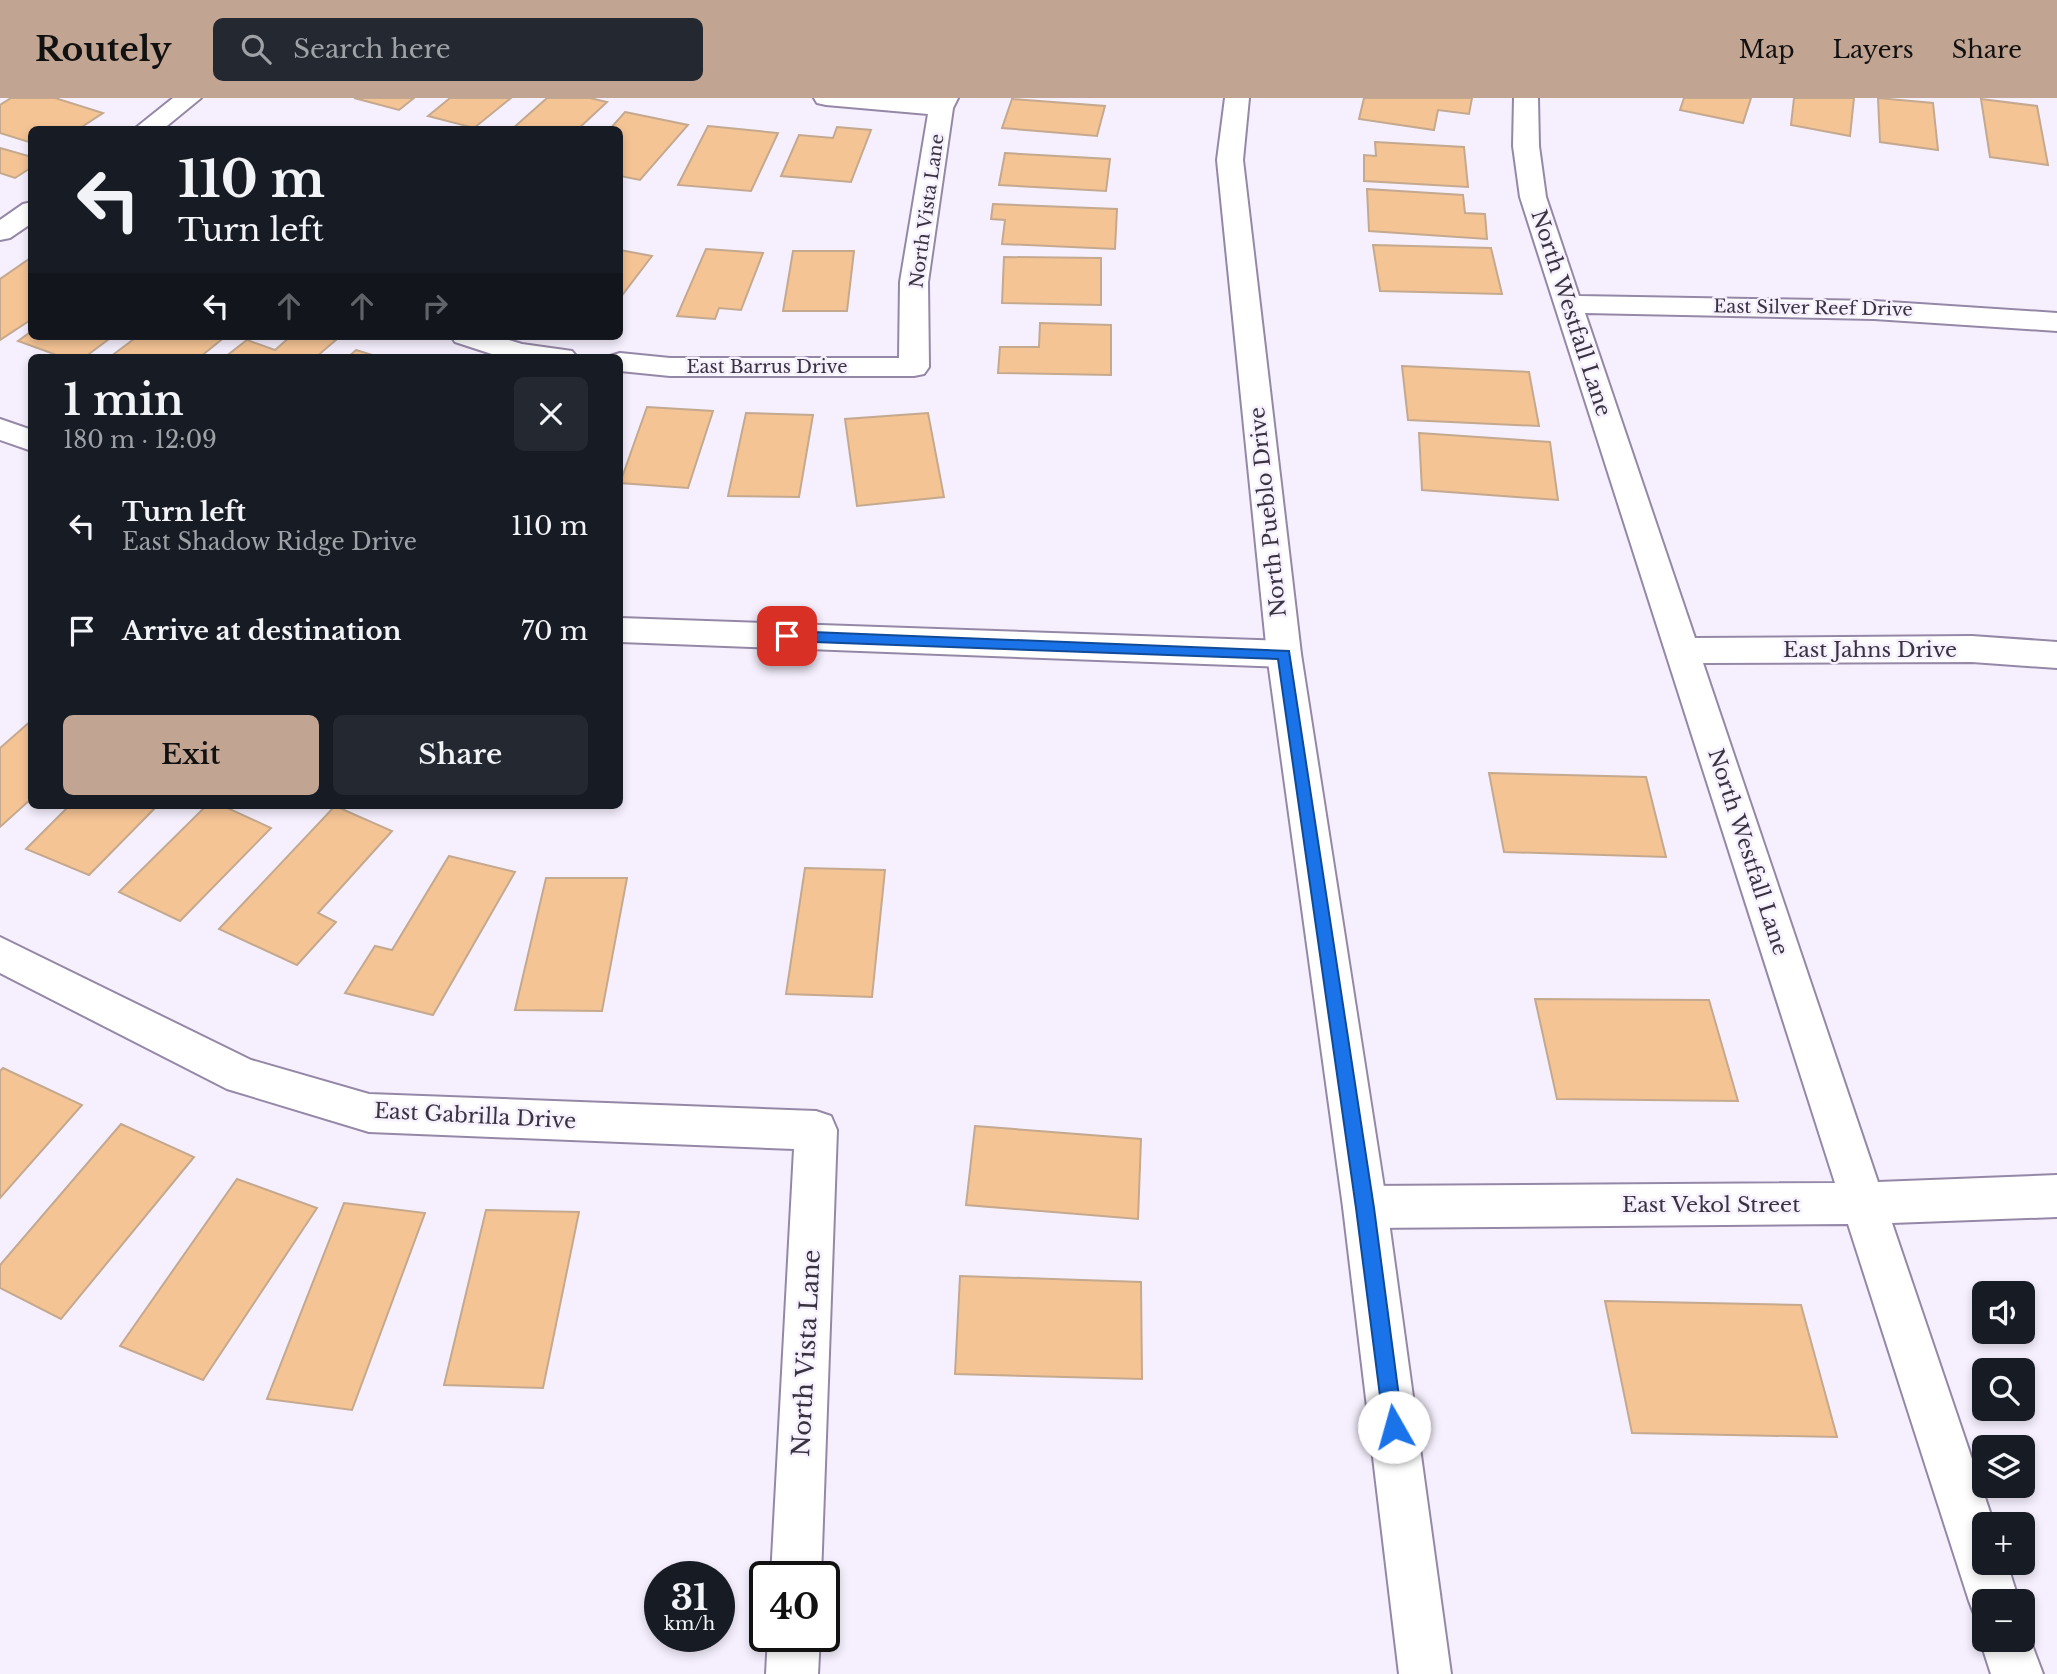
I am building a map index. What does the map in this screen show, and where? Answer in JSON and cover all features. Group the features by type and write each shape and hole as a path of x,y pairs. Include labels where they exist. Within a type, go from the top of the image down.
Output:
{"street":[{"path":"150,126 189,98"},
{"path":"826,98 944,103"},
{"name":"North Pueblo Drive","path":"1237,98 1230,160 1284,654 1365,1208 1425,1674"},
{"name":"North Westfall Lane","path":"1526,98 1526,146 1533,197 1990,1589"},
{"name":"North Vista Lane","path":"914,367 914,282 944,103"},
{"path":"0,232 28,213"},
{"name":"East Silver Reef Drive","path":"1568,304 1791,306 1937,311 2057,322"},
{"path":"478,340 530,354"},
{"name":"East Barrus Drive","path":"623,362 670,367 914,367"},
{"path":"0,429 28,440"},
{"path":"623,630 1284,654"},
{"name":"East Jahns Drive","path":"1682,651 1972,649 2057,655"},
{"name":"East Gabrilla Drive","path":"0,954 242,1076 369,1112 816,1130"},
{"name":"North Vista Lane","path":"797,1561 816,1130"},
{"name":"East Vekol Street","path":"1365,1208 1863,1203 2057,1196"},
{"path":"792,1674 793,1652"},
{"path":"2010,1652 2017,1674"}],"building":[{"path":"11,98 55,98 103,113 83,126 28,126 28,142 0,133 0,105"},
{"path":"354,98 414,98 399,110"},
{"path":"450,98 511,98 476,126 428,116"},
{"path":"547,98 590,98 607,102 581,126 516,126"},
{"path":"1364,98 1472,98 1469,114 1438,110 1434,130 1359,119"},
{"path":"1684,98 1751,98 1743,123 1680,110"},
{"path":"1794,98 1854,98 1850,136 1791,125"},
{"path":"1878,98 1933,103 1938,150 1880,142"},
{"path":"1012,99 1105,106 1097,136 1002,128"},
{"path":"1981,99 2037,106 2048,165 1990,157"},
{"path":"625,112 688,125 640,180 623,177 623,126 613,126"},
{"path":"708,126 778,133 751,191 678,185"},
{"path":"837,127 871,130 851,182 781,176 799,135 833,138"},
{"path":"1375,142 1464,147 1468,187 1364,181 1364,155 1376,156"},
{"path":"0,148 28,156 28,170 15,178 0,173"},
{"path":"1005,153 1110,159 1106,191 999,185"},
{"path":"1367,189 1463,195 1465,213 1485,214 1487,239 1369,231"},
{"path":"993,204 1117,209 1115,249 1002,244 1005,220 991,219"},
{"path":"1373,245 1491,248 1502,294 1380,291"},
{"path":"706,249 763,253 741,310 719,308 715,319 677,316"},
{"path":"623,251 652,256 623,294"},
{"path":"793,251 854,251 847,311 783,311"},
{"path":"1004,257 1101,258 1101,305 1002,303"},
{"path":"28,260 28,322 0,340 0,279"},
{"path":"1040,323 1111,325 1111,375 998,373 1000,347 1039,347"},
{"path":"28,334 28,340 108,340 89,354 54,354 18,341"},
{"path":"133,340 221,340 204,354 114,354"},
{"path":"247,340 275,350 286,340 336,340 320,354 229,354"},
{"path":"356,350 369,354 351,354"},
{"path":"1402,366 1529,372 1539,426 1408,420"},
{"path":"647,407 713,411 688,488 623,483 623,475"},
{"path":"746,413 813,415 799,497 728,496"},
{"path":"928,413 944,497 857,506 845,419"},
{"path":"1419,433 1550,442 1558,500 1422,490"},
{"path":"28,724 28,802 0,827 0,748"},
{"path":"1489,773 1646,777 1666,857 1504,852"},
{"path":"66,809 154,809 89,875 26,849"},
{"path":"203,809 230,809 271,828 180,921 119,892"},
{"path":"332,809 342,809 392,831 318,913 336,922 297,965 219,929"},
{"path":"449,856 515,872 433,1015 345,993 375,946 392,950"},
{"path":"805,868 885,870 872,997 786,994"},
{"path":"546,878 627,878 602,1011 515,1010"},
{"path":"1535,999 1709,1000 1738,1101 1557,1099"},
{"path":"3,1068 82,1105 0,1198 0,1071"},
{"path":"121,1124 194,1157 61,1319 0,1288 0,1265"},
{"path":"975,1126 1141,1139 1138,1219 966,1205"},
{"path":"237,1179 317,1208 203,1380 120,1346"},
{"path":"344,1203 425,1213 352,1410 267,1399"},
{"path":"486,1210 579,1212 543,1388 444,1385"},
{"path":"960,1276 1141,1282 1142,1379 955,1374"},
{"path":"1605,1301 1801,1305 1837,1437 1632,1433"}],"route":[{"path":"787,636 1284,654 1365,1208 1394,1427"}]}
